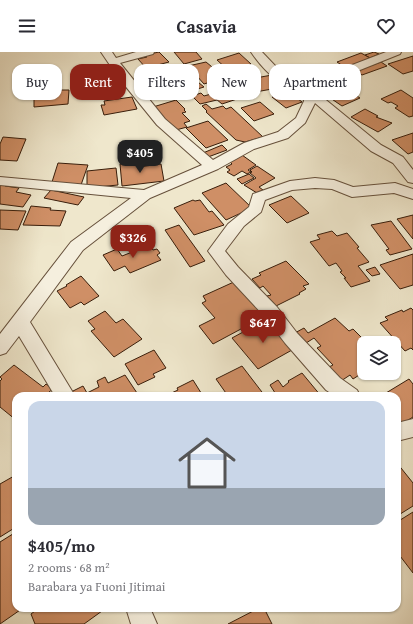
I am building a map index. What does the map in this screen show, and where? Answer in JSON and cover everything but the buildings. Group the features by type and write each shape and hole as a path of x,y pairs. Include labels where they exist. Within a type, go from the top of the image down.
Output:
{"street":[{"path":"109,57 149,52"},
{"path":"256,52 269,66"},
{"path":"361,66 396,52"},
{"path":"109,57 161,122 202,159 213,166"},
{"path":"0,348 77,246 145,195 213,166 249,146 283,135 301,120 310,100"},
{"path":"319,100 376,148 398,160 413,179"},
{"path":"0,181 145,195"},
{"path":"344,392 333,384 291,338 271,312 232,271 216,251 230,231 246,214 256,209 258,197 290,186 315,183 334,185 352,192 395,188 413,194"},
{"path":"20,321 63,392"},
{"path":"401,431 413,428"},
{"path":"140,612 144,624"}]}
